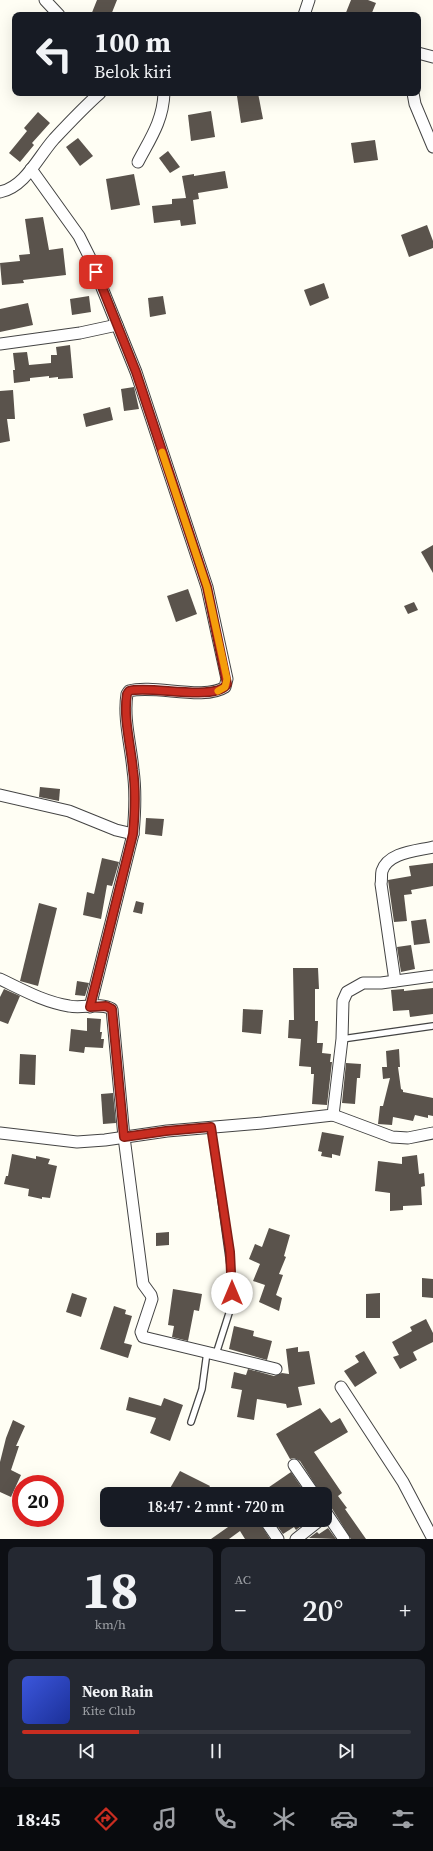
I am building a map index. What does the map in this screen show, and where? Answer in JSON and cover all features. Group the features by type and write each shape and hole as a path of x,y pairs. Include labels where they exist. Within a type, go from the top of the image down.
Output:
{"street":[{"path":"305,12 310,0"},
{"path":"48,1 57,12"},
{"path":"421,54 433,57"},
{"path":"0,192 16,185 31,169 53,140 96,96"},
{"path":"138,162 160,121 164,96"},
{"path":"414,96 415,104 433,147"},
{"path":"31,169 78,236 90,258 136,372 207,587 227,684 225,687 216,691 182,692 141,689 129,691 127,694 127,717 134,772 135,813 133,834 90,1007"},
{"path":"0,344 80,333 117,325"},
{"path":"0,795 69,811 116,830 133,834"},
{"path":"395,981 381,884 382,871 387,863 395,856 433,847"},
{"path":"334,1115 342,1039 343,1001 348,992 363,983 433,976"},
{"path":"0,979 45,1001 71,1007 106,1006 112,1009 124,1137 143,1284 151,1295 152,1299 141,1332 143,1337 276,1369"},
{"path":"0,1133 51,1141 77,1142 105,1140 166,1131 334,1115 392,1136 408,1138 433,1134"},
{"path":"341,1387 403,1482 433,1538"},
{"path":"294,1466 309,1487"},
{"path":"332,1525 344,1539"},
{"path":"270,1527 278,1539"},
{"path":"296,1539 310,1527"}],"lane":[{"path":"342,1039 433,1026"},
{"path":"191,1422 212,1353 231,1307 232,1279 211,1127"}],"building":[{"path":"97,0 117,0 112,12 92,12"},
{"path":"351,0 368,0 376,3 372,12 346,12"},
{"path":"237,96 259,96 263,119 241,123"},
{"path":"211,111 215,137 191,141 188,115"},
{"path":"38,112 50,123 32,143 34,145 20,162 9,153 27,131 24,128"},
{"path":"78,138 93,156 80,166 66,147"},
{"path":"375,140 378,160 354,163 351,143"},
{"path":"168,151 180,167 170,173 159,158"},
{"path":"225,171 228,188 198,193 199,199 193,200 196,224 181,226 180,220 154,223 152,206 172,204 172,199 186,198 182,176 194,174 194,176"},
{"path":"134,174 140,205 111,210 106,179"},
{"path":"43,217 49,250 63,248 66,275 23,280 24,283 2,285 0,263 20,261 19,255 30,254 25,219"},
{"path":"427,225 433,241 433,248 409,257 401,235"},
{"path":"324,283 329,298 310,306 304,290"},
{"path":"89,296 91,312 72,315 70,299"},
{"path":"163,296 166,314 150,317 148,298"},
{"path":"28,303 33,325 0,332 0,309"},
{"path":"70,345 73,378 58,379 58,377 49,378 49,376 30,378 30,381 14,383 13,370 15,370 13,353 27,352 29,365 51,363 51,355 57,355 56,347"},
{"path":"134,387 139,409 124,411 121,389"},
{"path":"13,390 15,419 7,419 10,441 0,443 0,391"},
{"path":"110,407 113,420 86,427 83,414"},
{"path":"433,545 433,573 421,552"},
{"path":"188,589 197,614 176,622 167,596"},
{"path":"414,602 418,610 408,614 404,606"},
{"path":"40,787 60,789 59,801 39,797"},
{"path":"146,818 164,819 162,836 145,834"},
{"path":"102,858 119,862 112,886 107,885 101,919 83,915 87,892 94,894"},
{"path":"433,863 433,886 411,890 412,894 404,895 407,921 394,922 388,880 411,876 409,866"},
{"path":"136,901 144,903 142,914 133,912"},
{"path":"39,903 57,908 38,986 20,981"},
{"path":"426,919 430,943 414,945 411,921"},
{"path":"411,945 415,969 401,972 397,947"},
{"path":"293,968 318,968 319,989 315,989 315,1021 318,1021 317,1043 323,1043 322,1053 331,1054 330,1062 332,1062 327,1105 312,1104 314,1074 311,1074 311,1067 299,1066 301,1039 288,1038 289,1020 294,1020"},
{"path":"77,981 89,983 85,996 75,995"},
{"path":"433,988 433,1014 410,1017 409,1010 393,1011 391,990 404,989 404,991"},
{"path":"4,989 20,996 8,1024 0,1021 0,997"},
{"path":"243,1009 263,1010 261,1034 242,1032"},
{"path":"87,1018 101,1019 100,1032 102,1032 101,1039 104,1039 103,1048 85,1047 84,1053 69,1051 71,1029 87,1031"},
{"path":"399,1049 400,1067 398,1067 401,1089 403,1092 433,1098 433,1116 428,1115 428,1118 415,1115 413,1121 393,1117 392,1125 378,1124 380,1106 383,1106 390,1078 383,1079 382,1067 387,1067 386,1051"},
{"path":"20,1054 36,1055 35,1085 19,1084"},
{"path":"346,1063 361,1064 360,1078 357,1078 355,1104 342,1103"},
{"path":"113,1093 116,1123 103,1124 101,1094"},
{"path":"322,1132 344,1136 340,1156 332,1154 332,1158 321,1156 322,1152 318,1151"},
{"path":"12,1154 36,1159 36,1156 50,1159 48,1164 57,1166 50,1198 42,1197 42,1199 28,1196 29,1189 4,1184 6,1176 8,1176"},
{"path":"417,1155 419,1174 424,1173 425,1186 421,1187 422,1205 403,1206 403,1210 390,1211 390,1193 375,1191 378,1161 402,1164 402,1157"},
{"path":"269,1228 290,1235 284,1256 286,1257 279,1274 283,1275 276,1295 282,1298 279,1311 259,1302 265,1285 253,1281 260,1264 249,1259 255,1244 262,1247"},
{"path":"169,1232 169,1245 156,1246 156,1233"},
{"path":"422,1278 433,1279 433,1298 422,1297"},
{"path":"173,1289 202,1294 199,1311 194,1310 188,1341 172,1337 174,1326 168,1325"},
{"path":"72,1293 87,1298 81,1317 66,1312"},
{"path":"380,1293 380,1318 366,1318 366,1294"},
{"path":"114,1306 126,1310 125,1314 132,1316 124,1343 132,1345 128,1358 100,1349"},
{"path":"426,1319 433,1333 433,1342 413,1352 417,1360 400,1369 393,1357 399,1355 392,1342 412,1331 410,1327"},
{"path":"234,1326 254,1331 253,1336 272,1341 267,1360 229,1349"},
{"path":"298,1347 298,1352 309,1351 315,1384 298,1387 302,1405 287,1408 286,1404 257,1399 254,1420 237,1417 242,1390 231,1388 234,1372 246,1375 248,1369 274,1376 282,1373 289,1374 286,1349"},
{"path":"364,1351 377,1373 355,1387 344,1371 359,1362 355,1356"},
{"path":"129,1397 161,1406 164,1398 183,1405 170,1441 150,1433 156,1418 126,1410"},
{"path":"320,1408 331,1423 340,1418 348,1432 314,1452 342,1493 338,1496 347,1508 345,1509 366,1539 351,1539 332,1509 332,1487 317,1487 300,1461 294,1458 290,1459 276,1434"},
{"path":"13,1420 25,1426 16,1446 19,1446 11,1470 21,1475 12,1475 11,1497 0,1492 0,1462 6,1438"},
{"path":"180,1471 210,1486 209,1487 171,1487"},
{"path":"291,1472 301,1487 269,1487"},
{"path":"228,1527 262,1527 270,1539 245,1539 240,1531 229,1539 211,1539"},
{"path":"278,1527 294,1527 283,1534"},
{"path":"328,1528 336,1539 309,1538 317,1532 319,1534"}],"slow traffic":[{"path":"162,452 207,587 227,679 227,684 225,687 218,691"}],"route":[{"path":"96,272 136,372 207,587 227,684 221,690 216,691 182,692 141,689 129,691 127,694 127,717 134,772 135,813 133,834 90,1007 106,1006 112,1009 124,1137 211,1127 230,1252 232,1293"}]}
